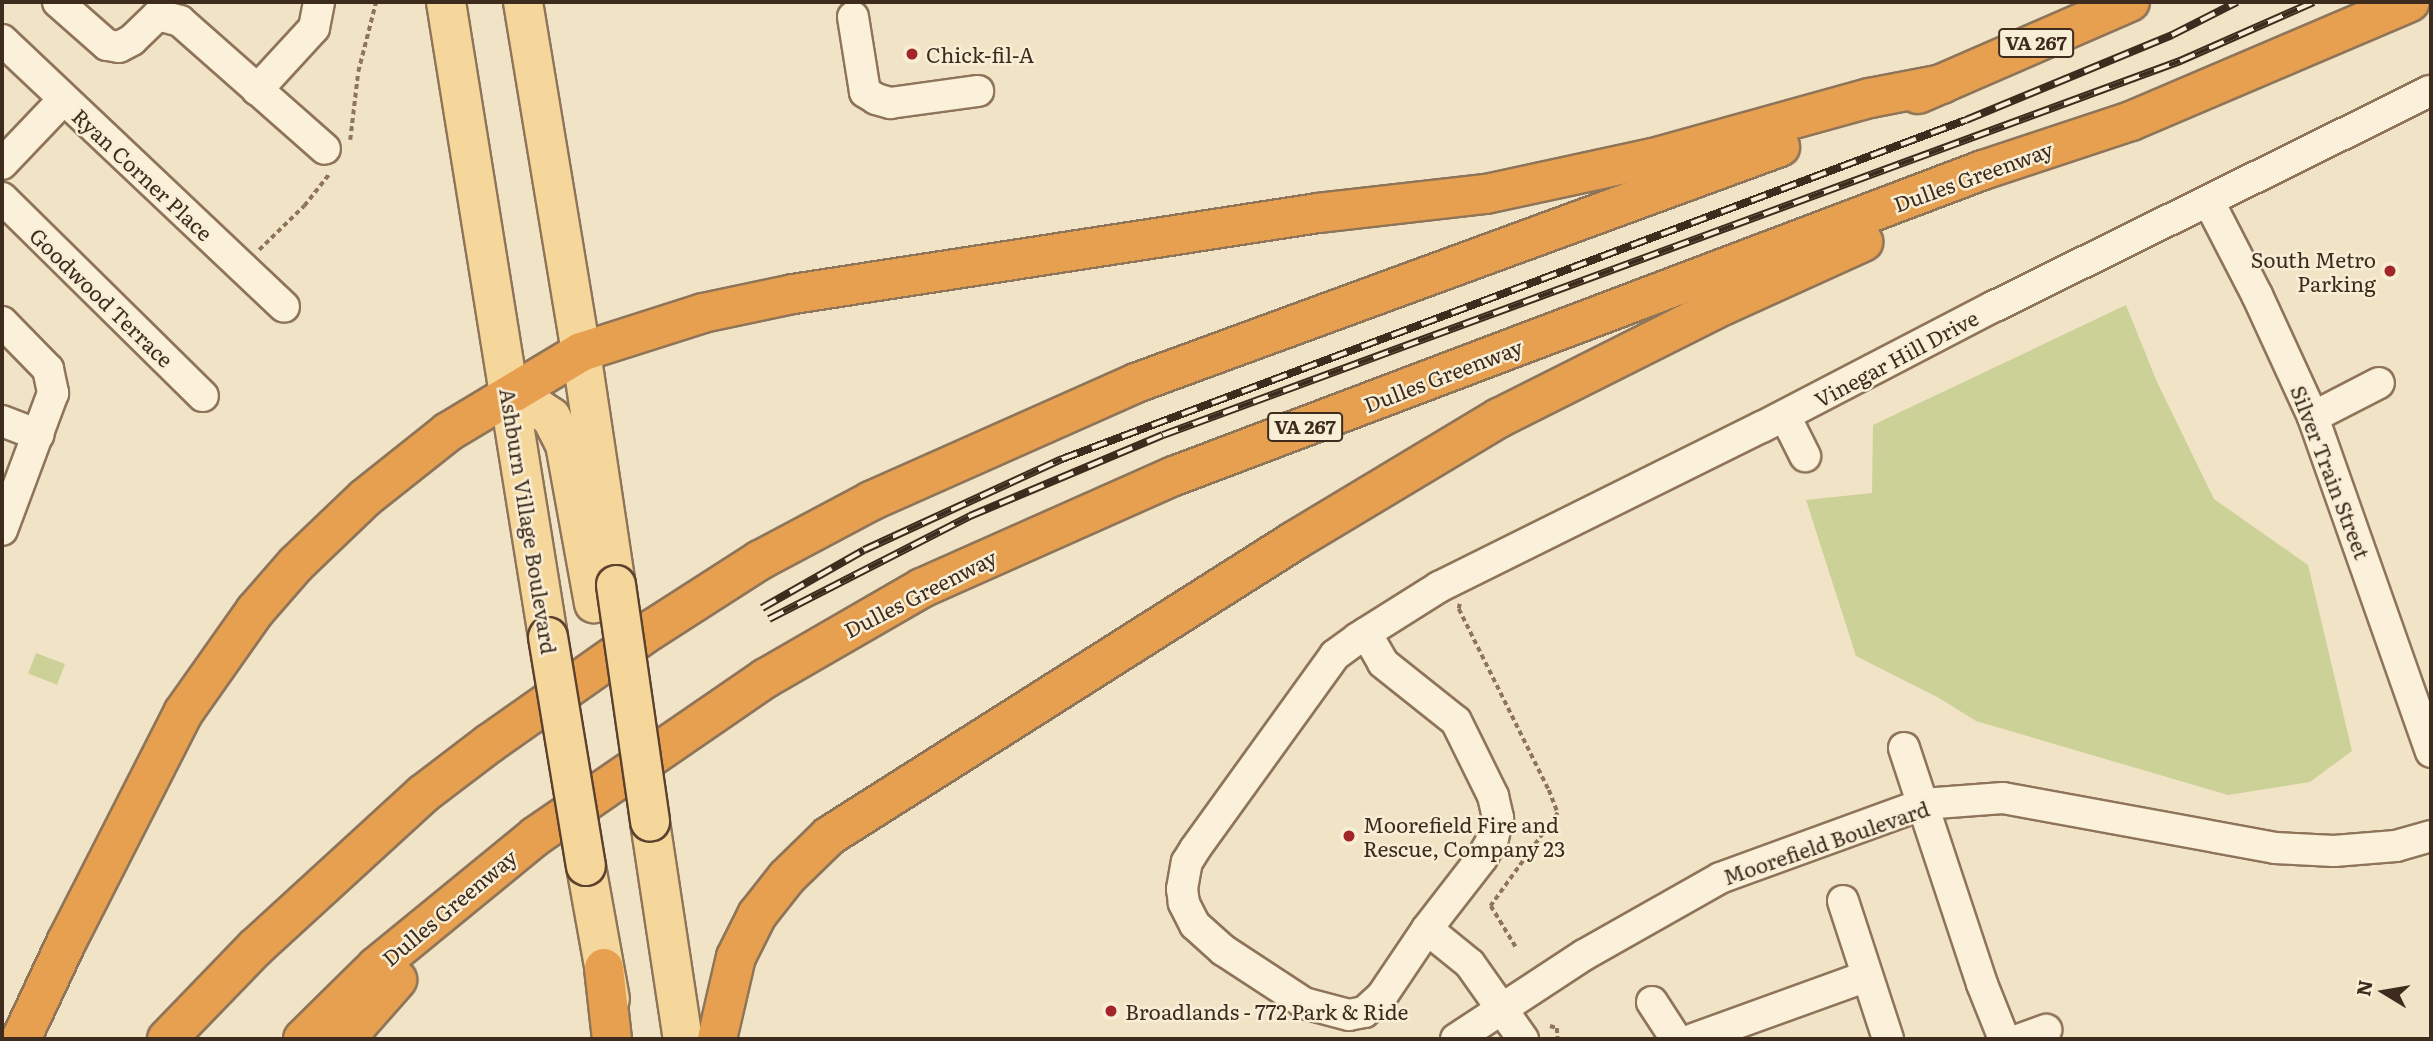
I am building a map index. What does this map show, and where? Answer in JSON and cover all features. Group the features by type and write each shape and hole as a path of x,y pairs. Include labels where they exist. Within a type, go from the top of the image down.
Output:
{"highway":[{"name":"VA 267","path":"167,1039 255,948 423,794 629,645 760,560 871,501 1136,383 1942,84 2130,2"},
{"name":"Dulles Greenway","path":"303,1039 376,967 536,836 696,724 841,633 922,588 1174,476 1983,170 2131,121 2270,64 2410,2"},
{"path":"21,1039 67,941 183,713 255,611 296,564 357,505 448,432 581,352 703,313 793,294 1318,213 1486,194 1653,158 1870,98 1942,84"},
{"path":"717,1039 736,957 757,915 787,877 829,836 1294,541 1499,418 1724,305 2131,121"},
{"path":"345,1039 374,1004 536,836"},
{"path":"604,968 612,1039"}],"main road":[{"name":"Ashburn Village Boulevard","path":"446,2 548,637 618,1039"},
{"path":"523,2 581,352 605,594 642,829 681,1025"},
{"path":"509,396 533,405 551,417 565,444 605,594"}],"street":[{"path":"58,2 107,45 119,47 132,40 158,15 180,21 325,149"},
{"path":"257,90 314,27 318,2"},
{"path":"852,18 865,92 876,99 890,103 978,91"},
{"name":"Ryan Corner Place","path":"2,40 62,100 284,307"},
{"name":"Vinegar Hill Drive","path":"1366,633 1383,663 1456,721 1493,796 1498,818 1493,838 1482,858 1427,929 1371,1009 1357,1014 1339,1014 1317,1009 1288,994 1223,950 1195,925 1184,903 1183,876 1195,849 1335,655 1366,633 1439,587 1785,416 1993,307 2431,91"},
{"path":"2,164 62,100"},
{"name":"Goodwood Terrace","path":"2,198 203,396"},
{"name":"Silver Train Street","path":"2209,202 2257,295 2313,417 2431,752"},
{"path":"2,322 42,361 52,381 53,393 2,530"},
{"path":"2313,417 2379,383"},
{"path":"1785,416 1805,456"},
{"path":"2,421 38,435"},
{"path":"1904,748 1982,984 2004,1039"},
{"name":"Moorefield Boulevard","path":"1456,1039 1584,955 1720,878 1923,804 2003,798 2275,848 2334,851 2396,846 2431,836"},
{"path":"1843,901 1888,1039"},
{"path":"1427,929 1470,964 1523,1039"},
{"path":"1693,1039 1867,976"},
{"path":"1652,1002 1676,1039"}],"path":[{"path":"1550,1027 1557,1028 1558,1039"}],"green space":[{"path":"2126,305 2157,382 2214,499 2308,565 2352,751 2310,782 2228,795 1976,721 1939,698 1856,656 1806,500 1872,493 1873,425"},
{"path":"36,653 65,664 57,685 28,674"}],"railway":[{"path":"762,608 864,550 1062,459 1966,120 2172,35 2237,2"},
{"path":"769,619 970,516 1163,435 2180,61 2314,2"}],"place":[{"name":"Chick-fil-A","path":"912,54"},
{"name":"South Metro Parking","path":"2390,271"},
{"name":"Moorefield Fire and Rescue, Company 23","path":"1349,836"},
{"name":"Broadlands - 772 Park & Ride","path":"1111,1011"}]}
